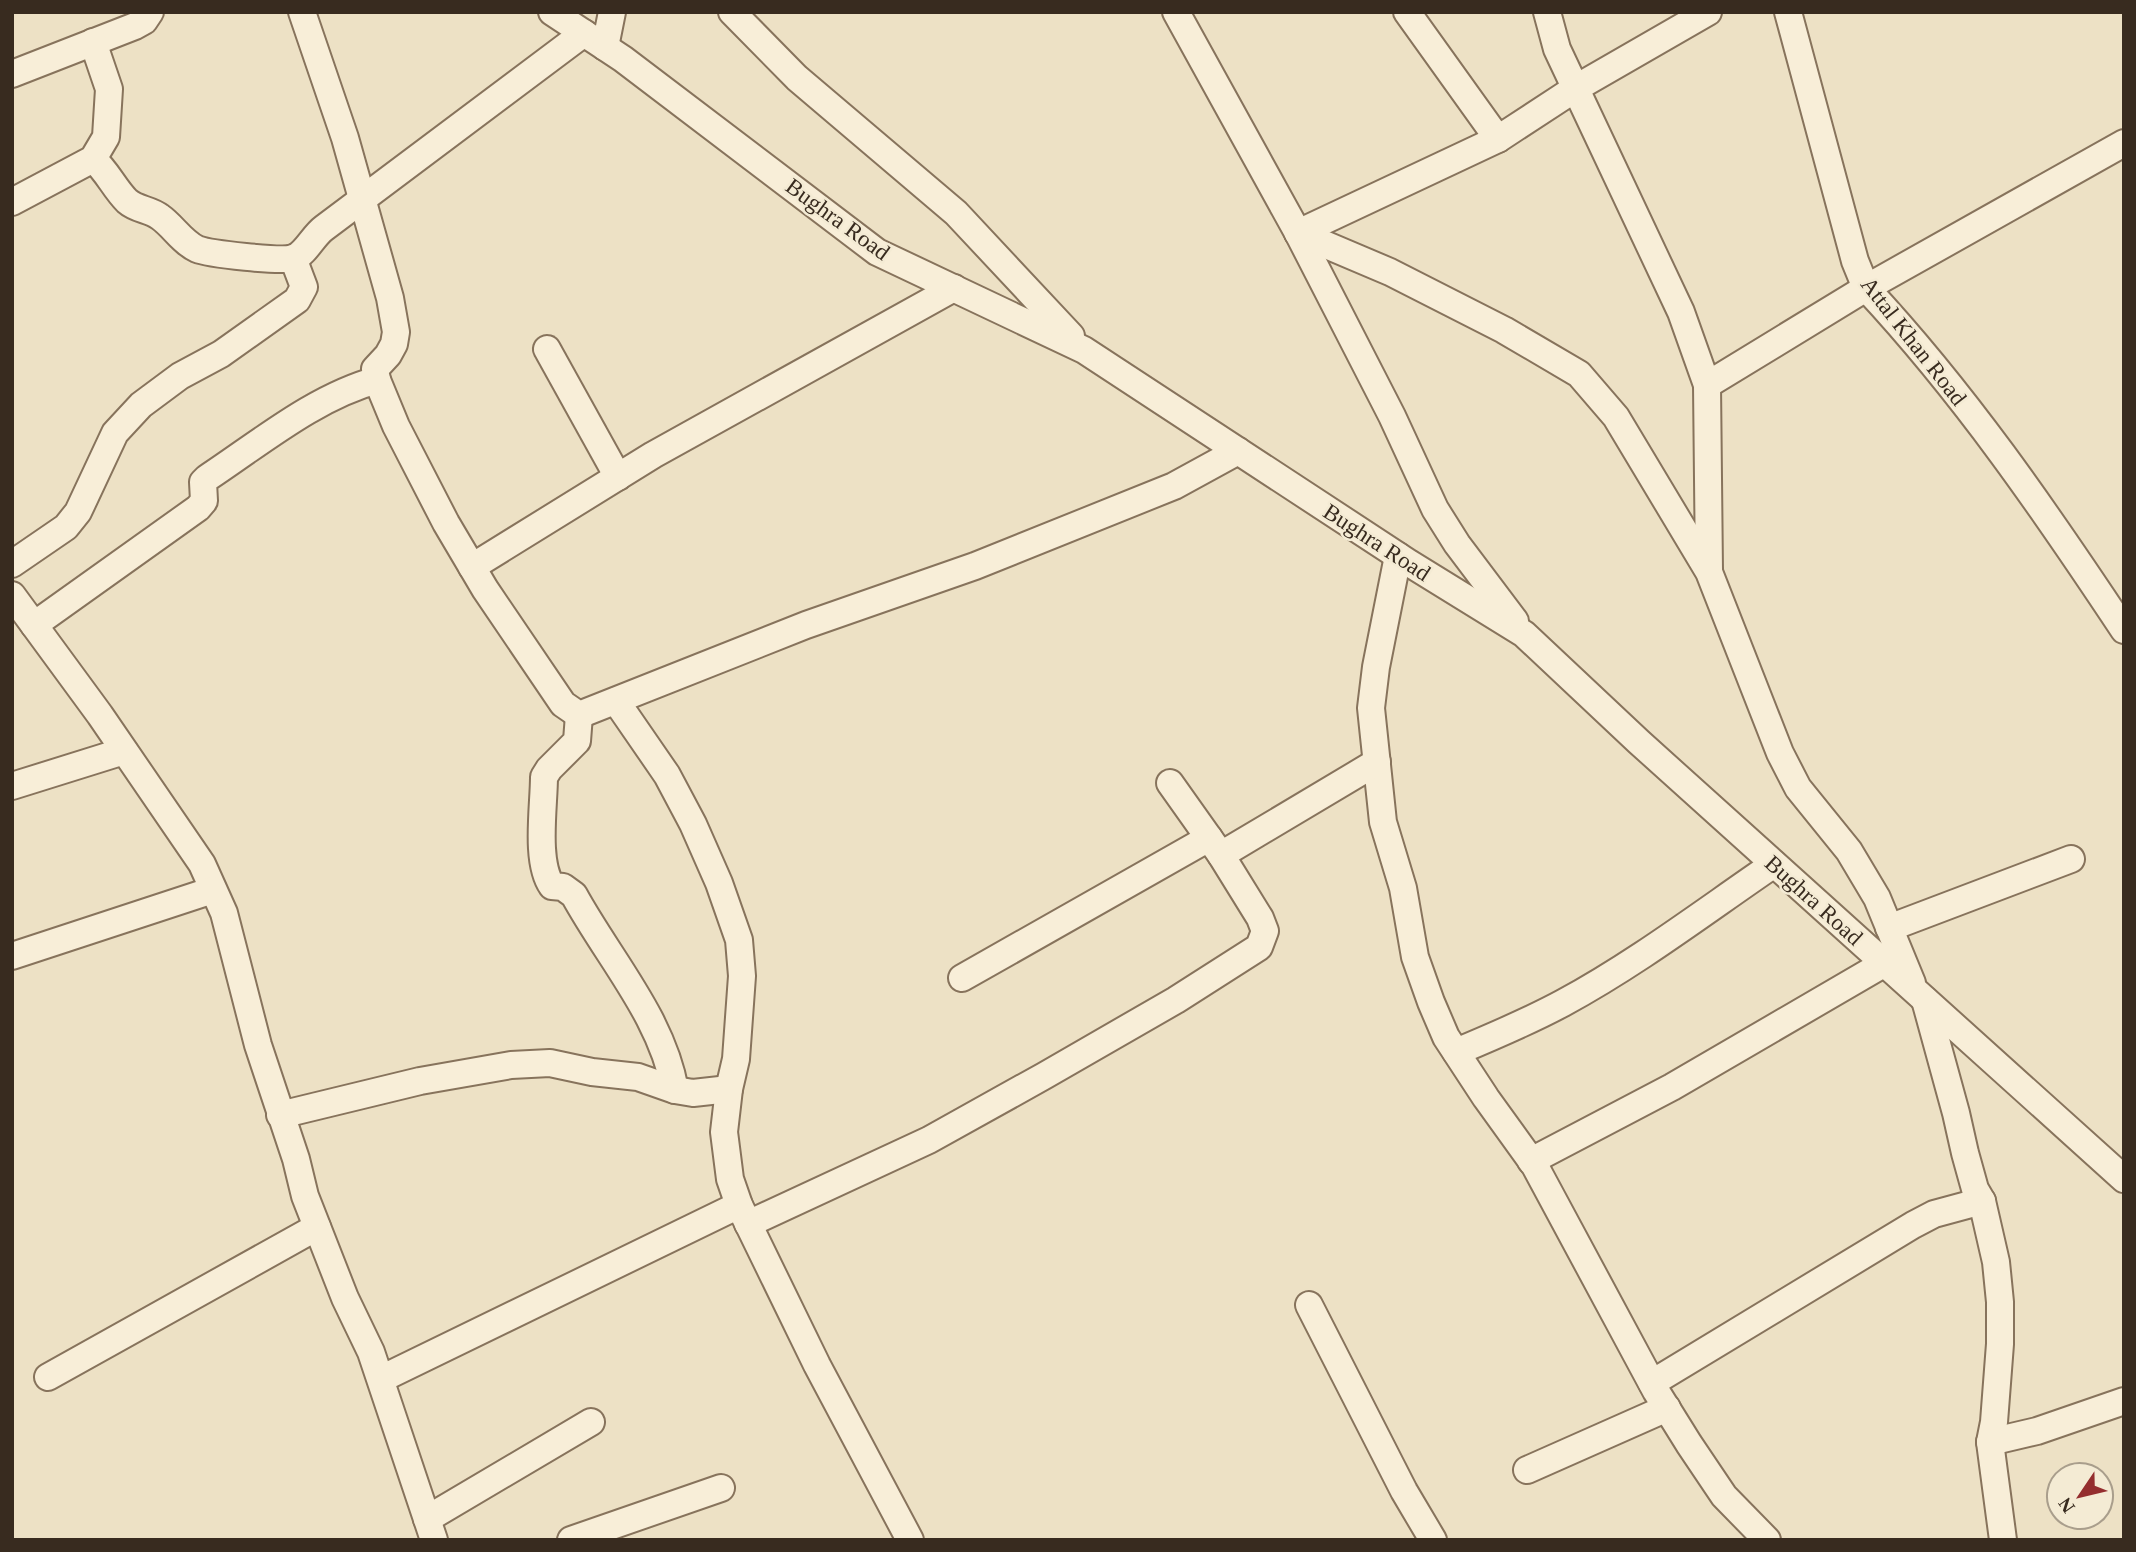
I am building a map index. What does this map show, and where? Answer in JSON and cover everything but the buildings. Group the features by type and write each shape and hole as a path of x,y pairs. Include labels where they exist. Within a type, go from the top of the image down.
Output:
{"street":[{"path":"12,74 135,26 144,21 150,12"},
{"path":"302,12 345,138 390,298 396,332 388,355 375,369 377,380 396,426 472,567 563,704 579,715"},
{"name":"Bughra Road","path":"552,12 595,40 877,252 1084,350 1398,556 1524,634 1639,742 2124,1179"},
{"path":"93,159 104,169 130,204 149,210 162,218 195,248 212,253 250,257 293,258 306,248 313,236 362,200 595,40 612,12"},
{"path":"732,12 797,78 956,213 1084,350"},
{"path":"1176,12 1298,233 1392,416 1434,509 1524,634"},
{"path":"1406,12 1498,139"},
{"path":"1547,12 1557,49 1681,312 1707,386 1709,572"},
{"path":"1298,233 1498,139 1576,88 1708,12"},
{"name":"Attal Khan Road","path":"1788,12 1855,261 1866,288 1991,436 2052,521 2124,630"},
{"path":"12,202 93,159 106,137 109,89 93,42"},
{"path":"1707,386 1866,288 2124,143"},
{"path":"1298,233 1401,278 1504,330 1579,374 1616,417 1709,572 1786,765 1798,788 1849,851 1877,898 1920,995 1956,1113 1975,1189 1982,1201 1996,1262 2000,1344 1990,1442 2003,1540"},
{"path":"12,564 66,527 78,512 108,444 141,405 180,376 221,354 297,300 304,287 293,258"},
{"path":"472,567 618,477 807,368 954,288"},
{"path":"547,349 618,477"},
{"path":"34,625 198,508 204,501 203,482 207,478 297,418 356,386 377,380"},
{"path":"579,715 794,630 975,566 1162,491 1238,451"},
{"path":"1398,556 1371,708 1383,822 1403,888 1415,957 1446,1037 1531,1161 1667,1408 1724,1496 1767,1540"},
{"path":"12,595 202,864 224,913 246,1003 317,1227 345,1298 371,1352 431,1530 591,1422"},
{"path":"616,701 667,775 693,824 719,883 739,940 742,976 736,1059 724,1132 730,1179 744,1215 817,1365 910,1540"},
{"path":"579,715 577,741 544,777 542,857 546,874 552,886 563,887 574,895 628,982 650,1019 670,1065 675,1090"},
{"path":"12,786 124,751"},
{"path":"962,978 1377,762"},
{"path":"381,1379 744,1215 929,1140 1176,1000 1259,947 1265,931 1260,918 1215,846 1170,783"},
{"path":"1889,928 2071,859"},
{"path":"1456,1052 1513,1029 1565,1002 1628,964 1774,864"},
{"path":"12,956 213,890"},
{"path":"1531,1161 1672,1087 1885,964"},
{"path":"280,1115 420,1081 512,1065 550,1063 592,1072 638,1077 675,1090 693,1093 729,1089"},
{"path":"1652,1383 1913,1225 1934,1214 1982,1201"},
{"path":"48,1377 317,1227"},
{"path":"1309,1305 1404,1491 1433,1540"},
{"path":"1990,1442 2037,1431 2124,1401"},
{"path":"1527,1470 1667,1408"},
{"path":"571,1540 722,1488"}]}
